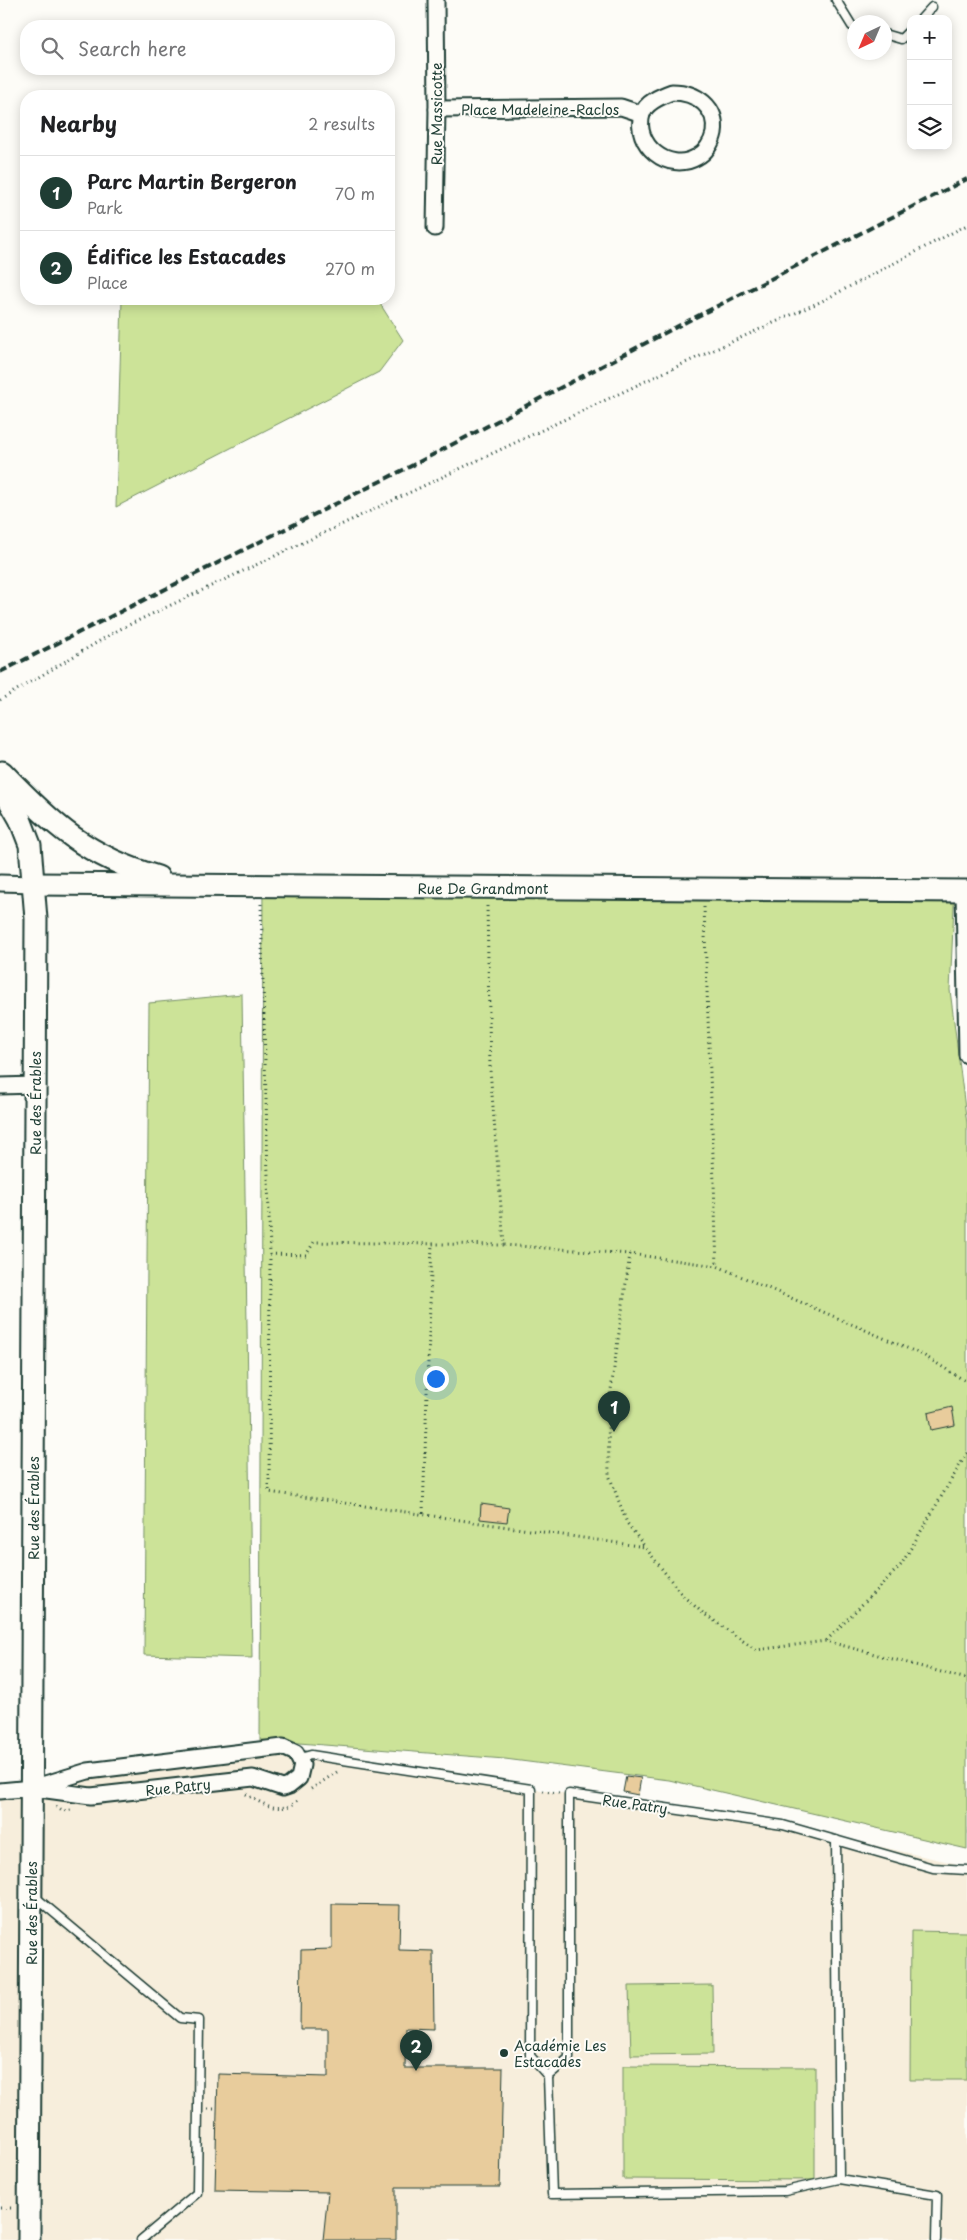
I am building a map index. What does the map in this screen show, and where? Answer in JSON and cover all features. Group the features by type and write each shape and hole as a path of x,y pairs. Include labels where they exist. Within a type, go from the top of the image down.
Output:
{"street":[{"name":"Rue Massicotte","path":"435,228 436,0"},
{"path":"672,92 684,92 695,95 704,102 711,112 714,135 709,146 701,155 691,161 680,163 668,161 658,156 650,148 641,125 642,114 650,103 672,92"},
{"name":"Place Madeleine-Raclos","path":"437,109 621,107 642,114"},
{"path":"0,769 53,823 81,844 133,870 188,885"},
{"name":"Rue des Érables","path":"0,784 28,839 34,884 35,1085 29,2240"},
{"name":"Rue De Grandmont","path":"0,883 965,891"},
{"path":"965,891 967,1055"},
{"path":"0,1086 35,1085"},
{"name":"Rue Patry","path":"0,1791 32,1788 88,1772 283,1747 296,1753 302,1765 299,1778 295,1783 283,1788 253,1778 91,1796 32,1788"}],"lane":[{"path":"836,0 847,18"},
{"path":"925,15 932,7"},
{"path":"892,36 901,39 907,33"},
{"name":"Rue Patry","path":"300,1758 311,1755 531,1789"},
{"path":"531,1789 530,2056 548,2076 552,2194 785,2191 839,2179 937,2195 936,2240"},
{"path":"548,2076 569,2058 570,1794"},
{"name":"Rue Patry","path":"570,1794 783,1826 933,1868 967,1870"},
{"path":"836,1840 839,2179"},
{"path":"31,1894 180,2018 199,2020 197,2193 142,2240"}],"path":[{"path":"0,700 118,630 665,372 822,301 967,225"},
{"path":"260,886 270,1254 269,1492 423,1513 645,1547"},
{"path":"487,888 490,1069 504,1245"},
{"path":"703,889 717,1266"},
{"path":"270,1254 306,1255 314,1242 432,1243 504,1245 630,1254 717,1266 923,1355 967,1382"},
{"path":"423,1513 432,1243"},
{"path":"630,1254 608,1411 609,1476 627,1523 683,1596 703,1613 756,1650 826,1641 967,1679"},
{"path":"826,1641 900,1565 967,1453"},
{"path":"531,1789 570,1794"}],"shaded area":[{"name":"Académie Les Estacades","path":"290,1754 783,1825 967,1866 967,2240 42,2240 41,1782"},
{"path":"33,1785 33,2240 0,2240 0,1789"}],"green space":[{"path":"122,305 381,305 403,340 379,372 116,507"},
{"path":"263,877 955,885 950,990 967,1124 967,1849 669,1780 505,1759 260,1740"},
{"path":"242,994 252,1658 144,1655 149,1003"},
{"path":"911,1931 967,1932 967,2080 910,2080"},
{"path":"712,1985 713,2054 631,2055 629,1986"},
{"path":"623,2066 815,2067 815,2180 623,2179"}],"building":[{"path":"952,1407 955,1425 931,1430 928,1413"},
{"path":"481,1504 509,1508 507,1522 480,1519"},
{"path":"626,1776 641,1778 638,1795 623,1792"},
{"path":"332,1904 400,1905 399,1950 433,1951 434,2029 406,2028 405,2068 503,2068 500,2187 396,2187 396,2240 323,2240 328,2192 215,2190 218,2074 328,2077 328,2029 300,2029 301,1950 332,1949"}],"railway":[{"path":"0,672 415,464 680,325 967,179"}],"place":[{"name":"Parc Martin Bergeron","path":"614,1432"},
{"name":"Académie Les Estacades","path":"504,2053"},
{"name":"Édifice les Estacades","path":"416,2071"}]}
